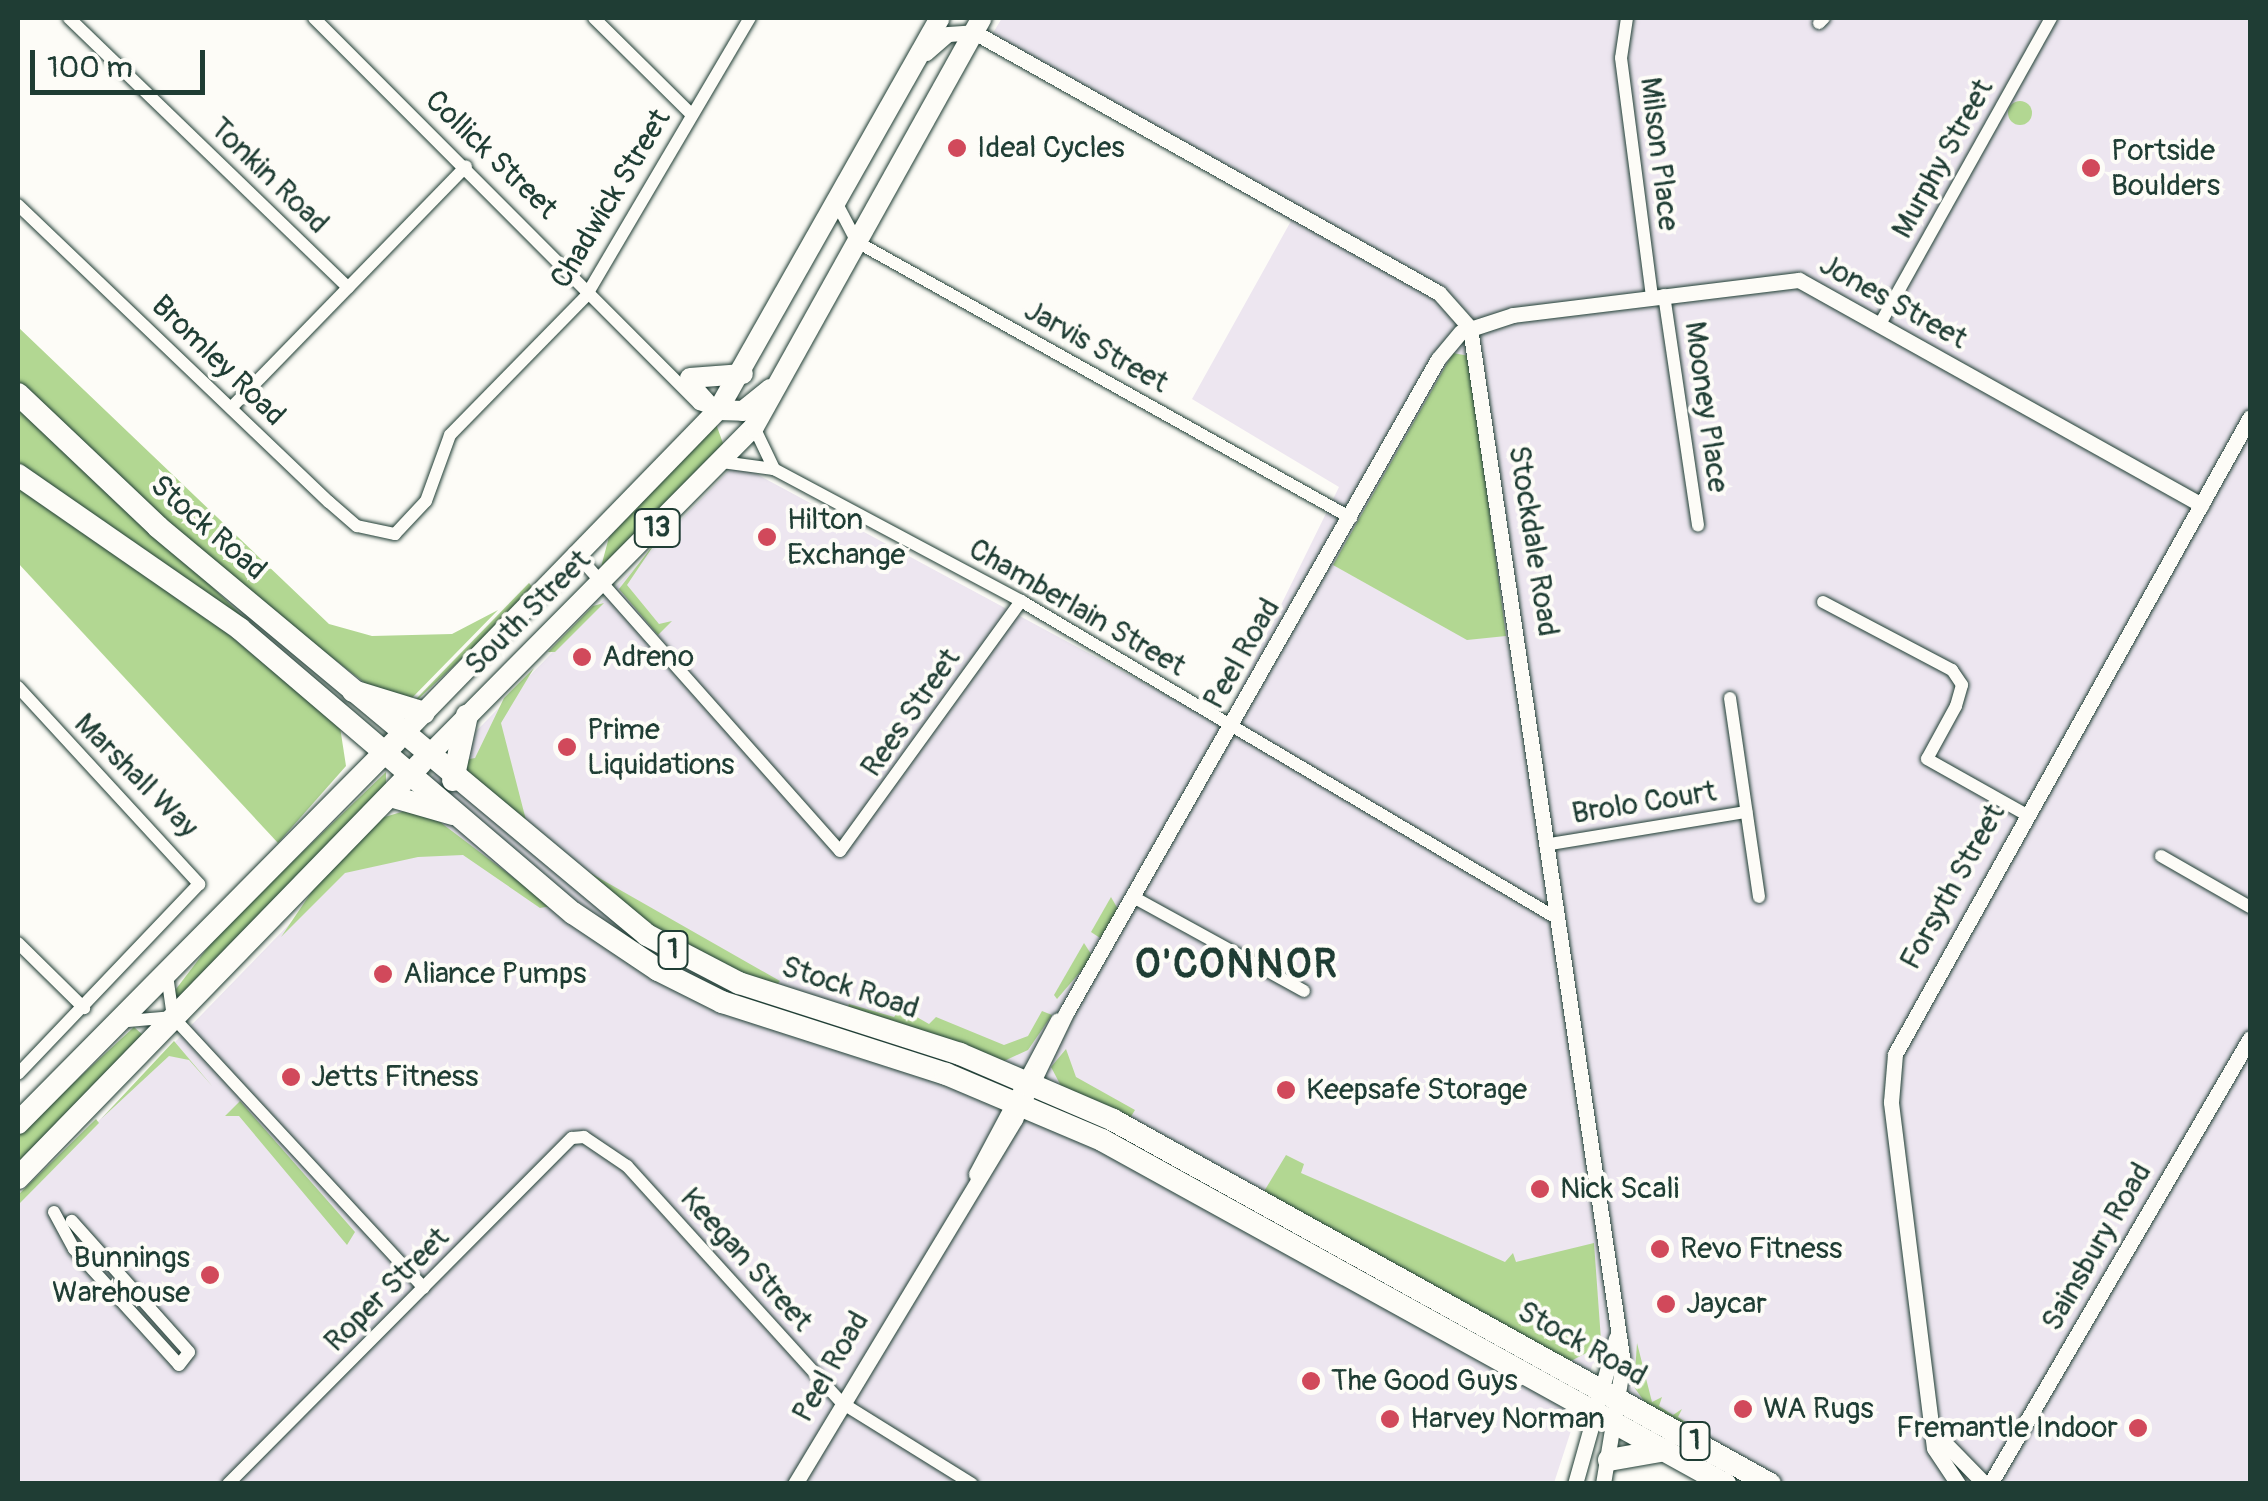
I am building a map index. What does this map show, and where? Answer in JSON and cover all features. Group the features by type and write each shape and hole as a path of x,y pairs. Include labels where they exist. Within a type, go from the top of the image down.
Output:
{"highway":[{"name":"Stock Road","path":"18,394 350,690 394,744 419,765 456,814 599,932 690,987 1023,1091 1725,1484"},
{"name":"Stock Road","path":"18,475 240,629 362,732 394,744"},
{"path":"350,690 424,713"},
{"path":"453,780 467,715"},
{"path":"350,787 362,732"},
{"name":"South Street","path":"18,1124 394,744"},
{"name":"Stock Road","path":"419,765 453,780 597,901 676,952 767,993 1023,1091 1612,1396 1770,1484"},
{"name":"South Street","path":"18,1178 419,765"},
{"path":"390,796 456,814"},
{"path":"1606,1472 1666,1450"}],"main road":[{"name":"South Street","path":"394,744 718,410 743,374 940,18"},
{"name":"South Street","path":"419,765 754,427 858,242 974,22"},
{"path":"683,375 743,374"},
{"path":"727,457 718,410 744,411 786,374"}],"street":[{"name":"Tonkin Road","path":"69,18 348,287"},
{"name":"Collick Street","path":"314,18 718,410"},
{"path":"594,18 692,115"},
{"name":"Chadwick Street","path":"395,534 419,512 450,435 589,286 750,18"},
{"name":"Milson Place","path":"1627,18 1621,58 1658,296"},
{"name":"Murphy Street","path":"1880,324 2051,18"},
{"path":"912,69 942,37 974,22 1440,293 1470,328"},
{"path":"231,408 466,166"},
{"path":"836,202 858,242"},
{"name":"Bromley Road","path":"18,204 357,526 395,534"},
{"name":"Jarvis Street","path":"858,242 1351,518"},
{"name":"Jones Street","path":"1470,328 1782,278 1880,324 2200,504"},
{"name":"Mooney Place","path":"1658,296 1698,526"},
{"name":"Peel Road","path":"795,1484 1233,727 1446,345 1470,328"},
{"name":"Stockdale Road","path":"1470,328 1550,844 1616,1338 1609,1420"},
{"name":"Forsyth Street","path":"1958,1484 1934,1432 1891,1070 2024,814 2250,416"},
{"path":"754,427 774,469"},
{"name":"Chamberlain Street","path":"727,457 774,469 1021,601 1558,919"},
{"path":"579,556 602,583"},
{"name":"Rees Street","path":"602,583 840,851 1021,601"},
{"path":"1823,602 1952,670 1962,685 1956,706 1927,758 2024,814"},
{"name":"Marshall Way","path":"18,688 198,875 190,902 18,1074"},
{"name":"Brolo Court","path":"1730,698 1758,898"},
{"name":"Brolo Court","path":"1550,844 1746,812"},
{"path":"2161,856 2250,907"},
{"path":"1133,897 1304,991"},
{"path":"18,943 84,1008"},
{"path":"167,972 174,1017 424,1288"},
{"path":"117,1022 174,1017"},
{"name":"Sainsbury Road","path":"1988,1484 2250,1038"},
{"name":"Roper Street","path":"228,1484 572,1138 584,1138"},
{"name":"Keegan Street","path":"584,1138 627,1166 842,1404 972,1484"},
{"path":"54,1212 74,1249 179,1365 189,1352 72,1221"},
{"path":"1606,1472 1609,1420"},
{"path":"1576,1484 1609,1420"},
{"path":"1934,1432 1988,1484"}],"shaded area":[{"path":"1002,18 2250,18 2250,1483 1783,1483 1645,1406 1593,1363 1554,1483 18,1483 18,1204 736,463 1222,725 1339,487 1192,399 1291,221 987,43"}],"green space":[{"path":"2020,101 2029,104 2029,122 2020,125 2011,122 2008,113 2011,104"},
{"path":"18,327 329,624 372,636 452,634 498,610 409,701 370,687 223,573 18,384"},
{"path":"1453,353 1469,356 1506,636 1467,640 1333,565"},
{"path":"18,408 184,560 255,628 18,466"},
{"path":"716,424 724,446 601,567 609,537"},
{"path":"18,484 198,609 340,727 346,766 278,843 18,563"},
{"path":"658,539 627,585 659,624 672,621 658,635 619,589"},
{"path":"529,583 535,590 412,705 418,697"},
{"path":"604,603 555,652 548,652 593,606"},
{"path":"534,668 501,723 527,824 564,858 780,981 774,988 656,933 464,778 459,761 475,758 504,698"},
{"path":"386,772 386,786 181,1001 173,993 221,930"},
{"path":"408,810 440,822 551,906 540,908 463,855 418,857 345,873 281,937 321,878 378,819"},
{"path":"1111,897 1119,911 1100,938 1091,932"},
{"path":"1084,943 1093,957 1057,999 1054,995"},
{"path":"849,1004 894,1017 901,1008 929,1024 936,1017 1004,1045 1028,1036 1042,1011 1052,1015 1028,1050 1004,1061 846,1011"},
{"path":"134,1027 145,1037 18,1166 18,1134"},
{"path":"174,1041 213,1087 189,1060 169,1056 101,1119"},
{"path":"1066,1049 1076,1077 1135,1110 1129,1120 1061,1086 1051,1067"},
{"path":"240,1101 355,1232 347,1245 239,1116 225,1116"},
{"path":"96,1119 99,1123 18,1205 18,1195"},
{"path":"1286,1155 1304,1164 1301,1173 1505,1262 1513,1253 1516,1262 1594,1243 1602,1354 1594,1349 1569,1362 1263,1193"},
{"path":"1637,1343 1652,1402 1662,1397 1659,1406 1673,1415 1682,1409 1678,1417 1741,1460 1649,1408 1634,1387"}],"place":[{"name":"Ideal Cycles","path":"957,148"},
{"name":"Portside Boulders","path":"2091,168"},
{"name":"Hilton Exchange","path":"767,537"},
{"name":"Adreno","path":"582,657"},
{"name":"Prime Liquidations","path":"567,747"},
{"name":"Aliance Pumps","path":"383,974"},
{"name":"Jetts Fitness","path":"291,1077"},
{"name":"Keepsafe Storage","path":"1286,1090"},
{"name":"Nick Scali","path":"1540,1189"},
{"name":"Revo Fitness","path":"1660,1249"},
{"name":"Bunnings Warehouse","path":"210,1275"},
{"name":"Jaycar","path":"1666,1304"},
{"name":"The Good Guys","path":"1311,1381"},
{"name":"WA Rugs","path":"1743,1409"},
{"name":"Harvey Norman","path":"1390,1419"},
{"name":"Fremantle Indoor","path":"2138,1428"}],"district":[{"name":"O'CONNOR","path":"1237,965"}]}
